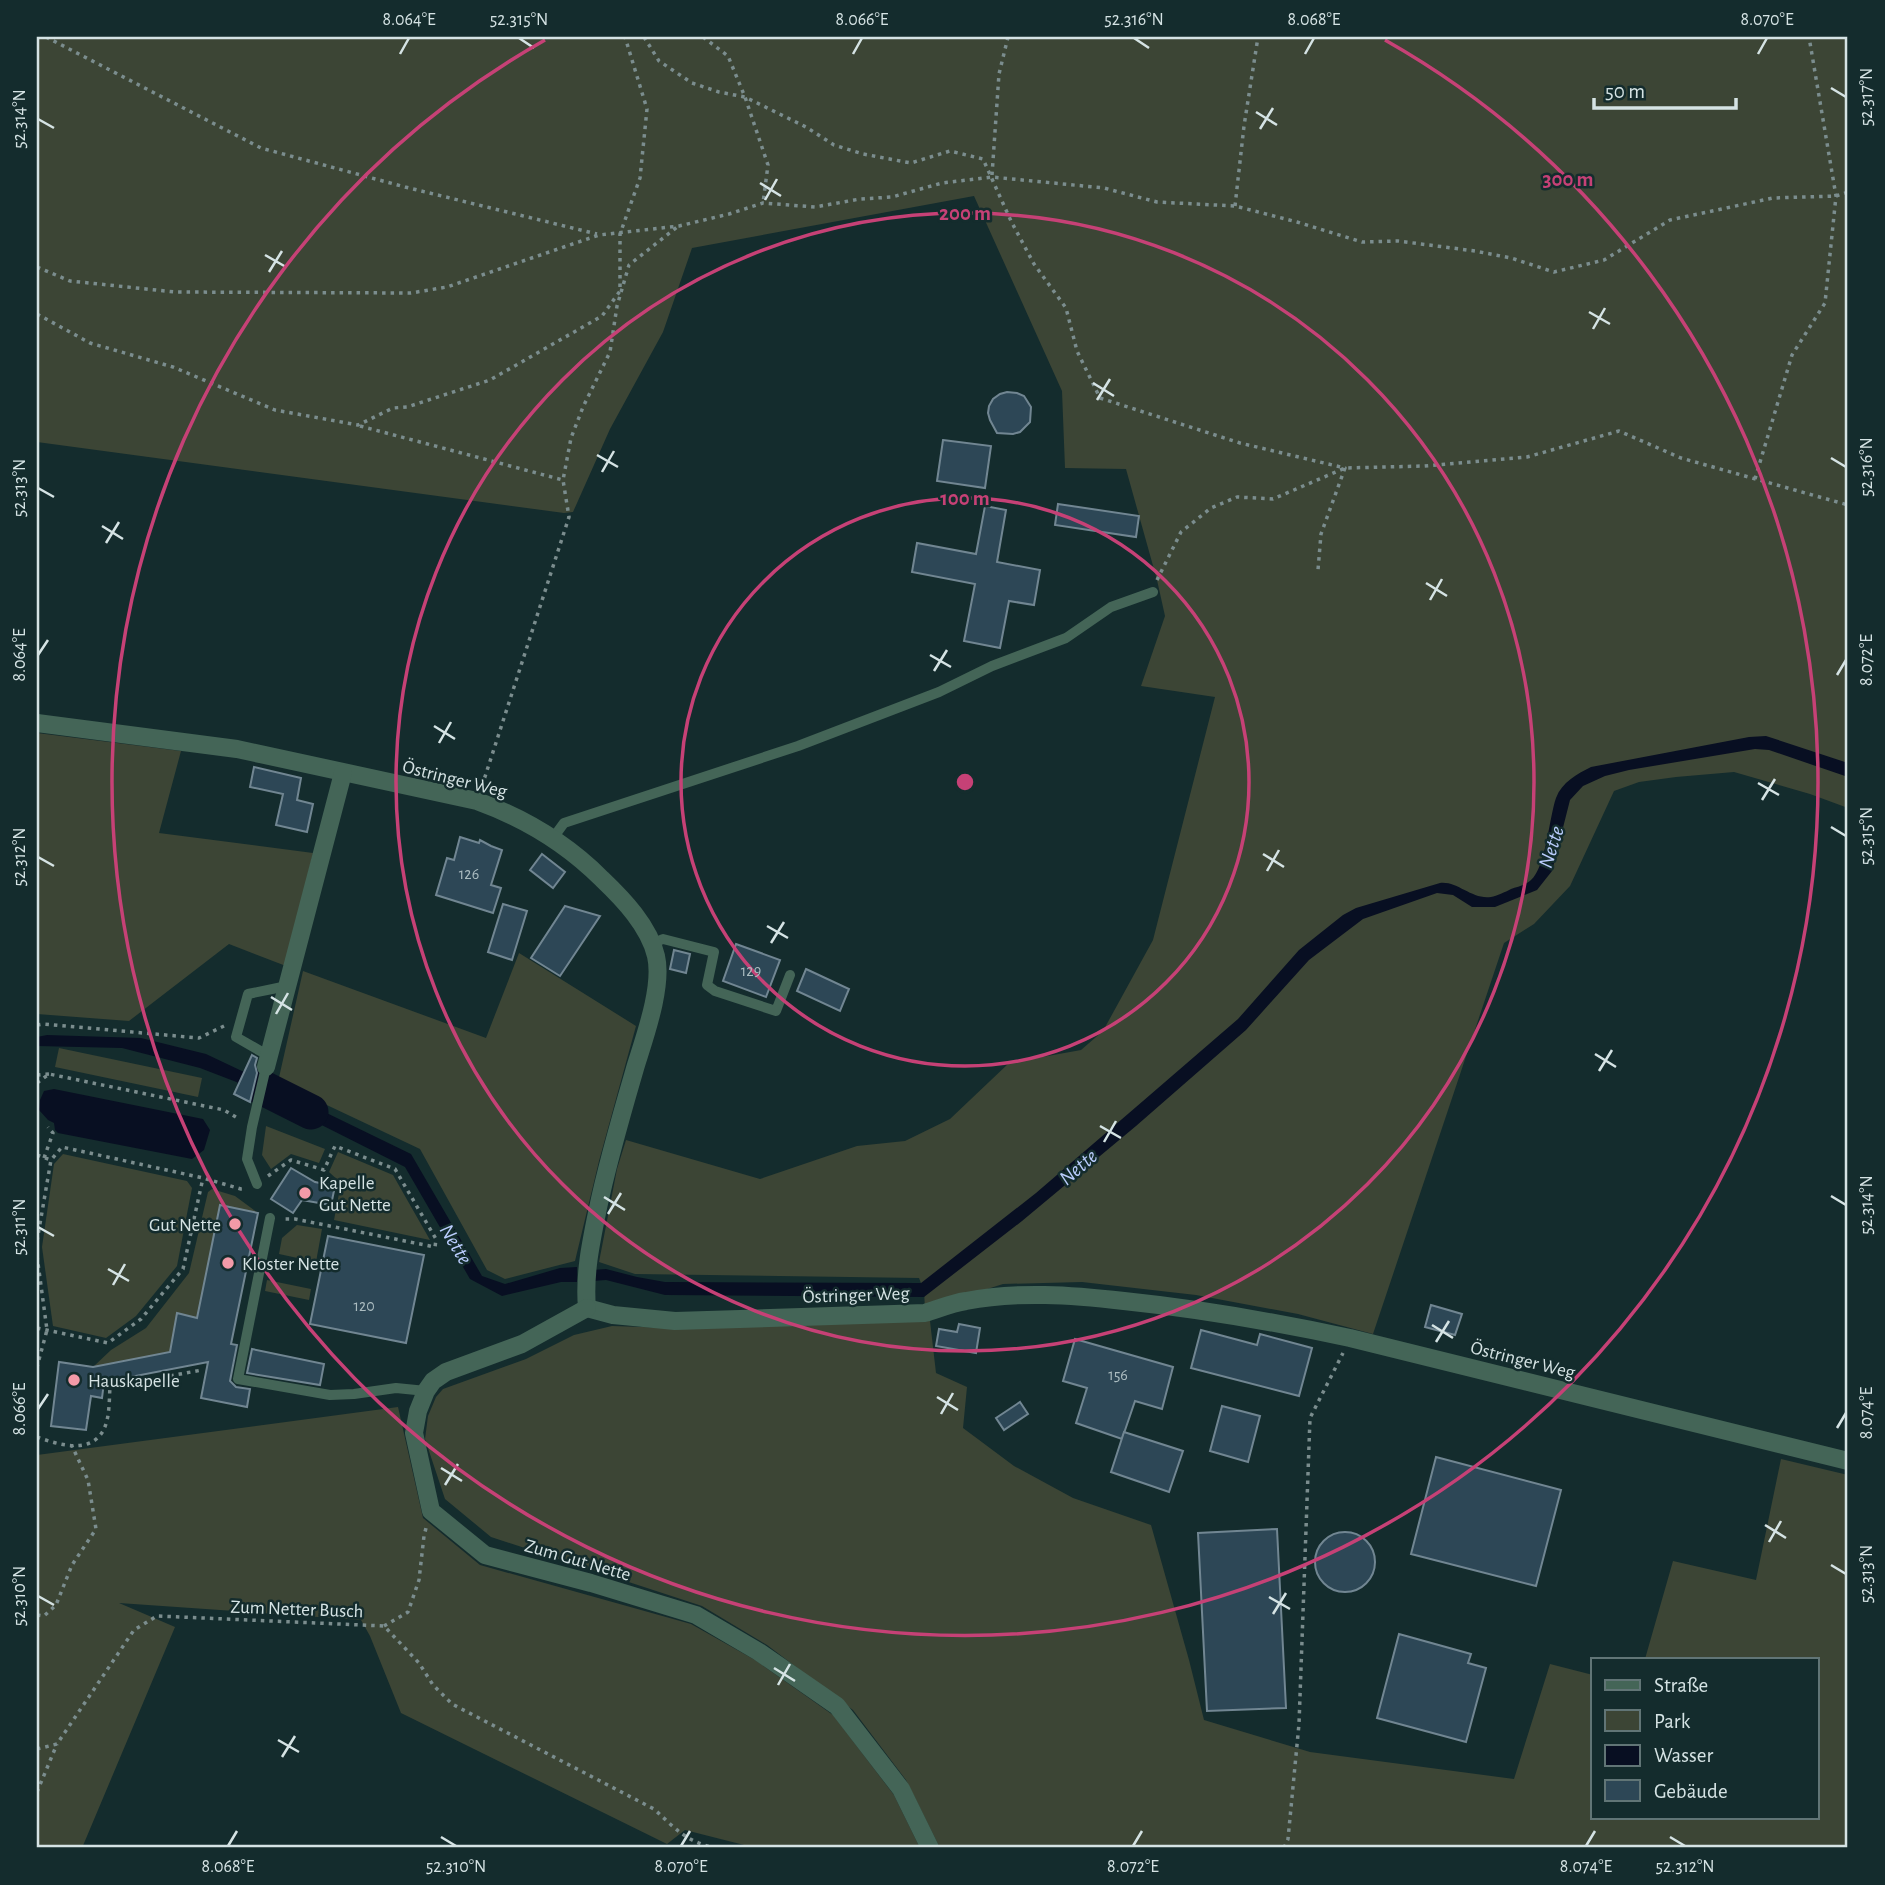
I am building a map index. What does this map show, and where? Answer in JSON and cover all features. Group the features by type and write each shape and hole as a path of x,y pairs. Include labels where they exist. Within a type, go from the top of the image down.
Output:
{"street":[{"name":"Östringer Weg","path":"37,723 237,749 477,801 509,813 553,838 586,863 620,896 637,918 651,944 656,957 657,972 652,1014 607,1166 590,1245 587,1300 613,1315 675,1321 925,1313 963,1301 1005,1295 1078,1296 1191,1308 1350,1338 1848,1461"},
{"path":"268,1061 343,773"},
{"path":"431,1511 414,1433 418,1411 433,1381 446,1372 522,1344 587,1300"},
{"name":"Zum Gut Nette","path":"431,1511 485,1555 696,1615 759,1652 837,1706 901,1789 930,1848"}],"lane":[{"path":"553,838 564,823 798,746 939,692 992,666 1066,638 1111,607 1153,592"},
{"path":"651,944 663,939 714,952 707,985 715,991 776,1011 790,975"},
{"path":"257,1184 247,1159 268,1061 236,1037 248,994 287,986"},
{"path":"270,1218 238,1379 330,1395 396,1388 426,1391"}],"path":[{"path":"46,37 261,148 599,235"},
{"path":"358,425 393,408 407,407 490,380 602,316 620,291 620,233 640,178 647,109 625,37"},
{"path":"644,37 659,61 692,83 745,97 806,127 834,145 863,154 911,163 950,150 983,159 1034,264 1066,308 1077,351 1100,398 1240,443 1345,468 1424,466 1527,457 1619,431 1681,458 1848,505"},
{"path":"703,37 729,56 745,97 768,165 763,203"},
{"path":"992,177 999,74 1008,37"},
{"path":"1235,206 1258,37"},
{"path":"1755,479 1792,355 1825,303 1836,196 1809,37"},
{"path":"37,267 71,281 175,292 411,293 447,287 599,235 679,226 763,203 816,207 860,199 892,197 942,183 992,177 1104,188 1157,202 1235,206 1362,242 1398,241 1475,251 1511,258 1554,272 1604,260 1670,220 1773,198 1836,196 1848,192"},
{"path":"477,801 569,517 563,480 571,438 610,352 617,306 629,265 679,226"},
{"path":"37,314 90,343 173,367 275,410 358,425 563,480"},
{"path":"1318,570 1321,534 1345,468"},
{"path":"1153,592 1181,532 1211,508 1237,496 1273,499 1345,468"},
{"path":"37,1025 199,1038 242,1018"},
{"path":"37,1075 49,1074 224,1110 252,1127"},
{"path":"37,1083 49,1074"},
{"path":"44,1158 53,1133 48,1127"},
{"path":"37,1241 51,1160 62,1147 240,1189 257,1184 291,1160 324,1170 335,1146 395,1169 436,1239 435,1247 295,1219 270,1218"},
{"path":"37,1155 51,1160"},
{"path":"37,1328 108,1343 141,1319 183,1269 202,1178"},
{"path":"37,1256 47,1329 37,1367"},
{"path":"1284,1848 1288,1839 1298,1724 1310,1418 1350,1338"},
{"path":"37,1437 60,1445 90,1444 102,1433 107,1418 110,1387 202,1370"},
{"path":"37,1615 44,1616 56,1605 72,1565 96,1529 88,1480 72,1446"},
{"path":"384,1626 408,1612 419,1580 424,1536 431,1511"},
{"name":"Zum Netter Busch","path":"37,1792 57,1744 134,1629 157,1616 384,1626 452,1704 654,1809 695,1844 715,1848"},
{"path":"37,1749 57,1744"}],"green space":[{"path":"37,37 1848,37 1848,808 1734,772 1639,782 1614,791 1570,886 1534,924 1504,943 1373,1334 1298,1314 1196,1295 1082,1282 1003,1284 925,1309 924,1291 919,1278 635,1274 599,1262 617,1169 626,1140 760,1179 857,1146 905,1141 950,1119 1009,1063 1081,1050 1103,1031 1153,940 1215,697 1141,686 1165,616 1126,469 1065,468 1062,391 974,196 692,248 663,332 610,429 573,512 564,513 37,442"},
{"path":"37,733 181,751 159,833 313,853 286,966 229,944 129,1021 37,1014"},
{"path":"519,953 636,1026 575,1261 505,1279 487,1270 420,1149 278,1082 303,971 486,1038"},
{"path":"59,1048 202,1078 198,1097 55,1067"},
{"path":"266,1126 325,1149 319,1163 291,1154 271,1169 262,1155"},
{"path":"338,1152 393,1175 430,1240 334,1220 341,1183 329,1172"},
{"path":"63,1154 187,1181 192,1188 177,1266 136,1316 106,1338 53,1326 42,1247 54,1164"},
{"path":"212,1189 235,1196 258,1213 197,1318 177,1314 170,1352 93,1367 111,1350 146,1328 189,1273 208,1192"},
{"path":"297,1225 322,1229 316,1262 279,1254 282,1238"},
{"path":"267,1280 311,1289 309,1300 265,1291"},
{"path":"930,1321 936,1373 967,1387 963,1428 1014,1466 1073,1498 1151,1525 1204,1720 1310,1752 1514,1779 1550,1664 1591,1674 1591,1818 1818,1818 1818,1658 1645,1658 1673,1561 1756,1580 1781,1459 1848,1475 1848,1848 940,1848 906,1780 853,1710 767,1645 702,1606 491,1537 445,1499 425,1439 428,1416 436,1397 443,1389 526,1359 574,1335 612,1326 672,1328"},
{"path":"398,1407 423,1518 480,1565 691,1624 755,1660 833,1715 894,1795 920,1848 756,1848 685,1830 667,1844 401,1713 361,1620 119,1603 175,1627 82,1848 37,1848 37,1455"}],"water":[{"path":"1766,736 1848,763 1848,777 1769,750 1755,749 1629,770 1605,776 1583,786 1570,800 1552,871 1537,890 1495,907 1472,907 1453,895 1437,893 1363,919 1309,960 1246,1030 1136,1126 1022,1221 924,1297 665,1295 606,1280 593,1281 593,1270 606,1269 665,1282 921,1283 1036,1193 1238,1019 1299,950 1343,915 1356,908 1440,883 1447,883 1484,897 1496,896 1524,885 1536,874 1540,865 1556,798 1566,783 1575,776 1591,767"},
{"path":"37,1037 141,1038 206,1054 244,1072 239,1083 200,1068 122,1048 37,1046"},
{"path":"269,1085 411,1154 482,1276 505,1284 560,1268 577,1267 577,1282 561,1282 502,1296 470,1279 405,1167 266,1097"},
{"path":"54,1089 203,1119 210,1130 204,1150 192,1159 58,1133 54,1123 39,1110 44,1091"}],"building":[{"path":"1007,392 1024,396 1031,407 1030,422 1020,432 1013,434 997,433 988,413 993,399"},
{"path":"943,440 991,446 985,488 937,481"},
{"path":"1058,504 1139,516 1136,537 1055,525"},
{"path":"985,506 1006,510 997,562 1040,570 1034,605 1009,601 1000,648 964,641 975,584 912,572 917,543 976,554"},
{"path":"254,767 301,778 297,800 313,804 307,832 276,825 283,794 250,787"},
{"path":"460,837 479,843 480,840 502,850 491,885 501,888 493,913 436,895 447,858 454,860"},
{"path":"542,854 565,872 553,888 530,870"},
{"path":"503,904 527,911 512,960 488,952"},
{"path":"565,906 600,916 560,976 531,958"},
{"path":"736,944 780,960 766,997 723,981"},
{"path":"674,950 690,954 686,973 670,969"},
{"path":"806,969 849,989 840,1011 797,991"},
{"path":"252,1055 257,1058 257,1073 250,1102 234,1094"},
{"name":"Kapelle Gut Nette","path":"291,1168 315,1182 335,1186 331,1205 302,1200 293,1213 271,1199"},
{"path":"220,1205 258,1213 231,1344 237,1345 230,1381 236,1387 250,1389 247,1407 201,1398 208,1362 104,1382 102,1398 91,1396 86,1430 51,1426 59,1362 93,1367 170,1352 177,1313 197,1318"},
{"path":"328,1236 424,1255 406,1343 310,1324"},
{"path":"1431,1305 1462,1314 1455,1335 1425,1327"},
{"path":"959,1324 980,1328 976,1353 936,1346 939,1329 957,1332"},
{"path":"1201,1330 1257,1345 1260,1334 1312,1348 1299,1396 1191,1368"},
{"path":"1075,1339 1173,1367 1162,1409 1135,1401 1122,1439 1076,1423 1087,1388 1063,1381"},
{"path":"252,1349 324,1364 320,1385 247,1373"},
{"path":"1020,1402 1028,1414 1004,1430 996,1418"},
{"path":"1222,1406 1260,1416 1248,1462 1210,1451"},
{"path":"1124,1432 1183,1451 1169,1492 1111,1472"},
{"path":"1436,1457 1561,1490 1536,1586 1411,1554"},
{"path":"1277,1529 1286,1708 1207,1711 1198,1533"},
{"path":"1345,1532 1362,1537 1370,1545 1375,1562 1370,1579 1362,1587 1345,1592 1328,1587 1320,1579 1315,1562 1320,1545 1328,1537"},
{"path":"1399,1634 1471,1654 1468,1663 1486,1668 1466,1742 1377,1718"}],"waterway":[{"name":"Nette","path":"255,1084 311,1112"}],"place":[{"name":"Kapelle Gut Nette","path":"305,1193"},
{"name":"Gut Nette","path":"235,1224"},
{"name":"Kloster Nette","path":"228,1263"},
{"name":"Hauskapelle","path":"74,1380"}]}
